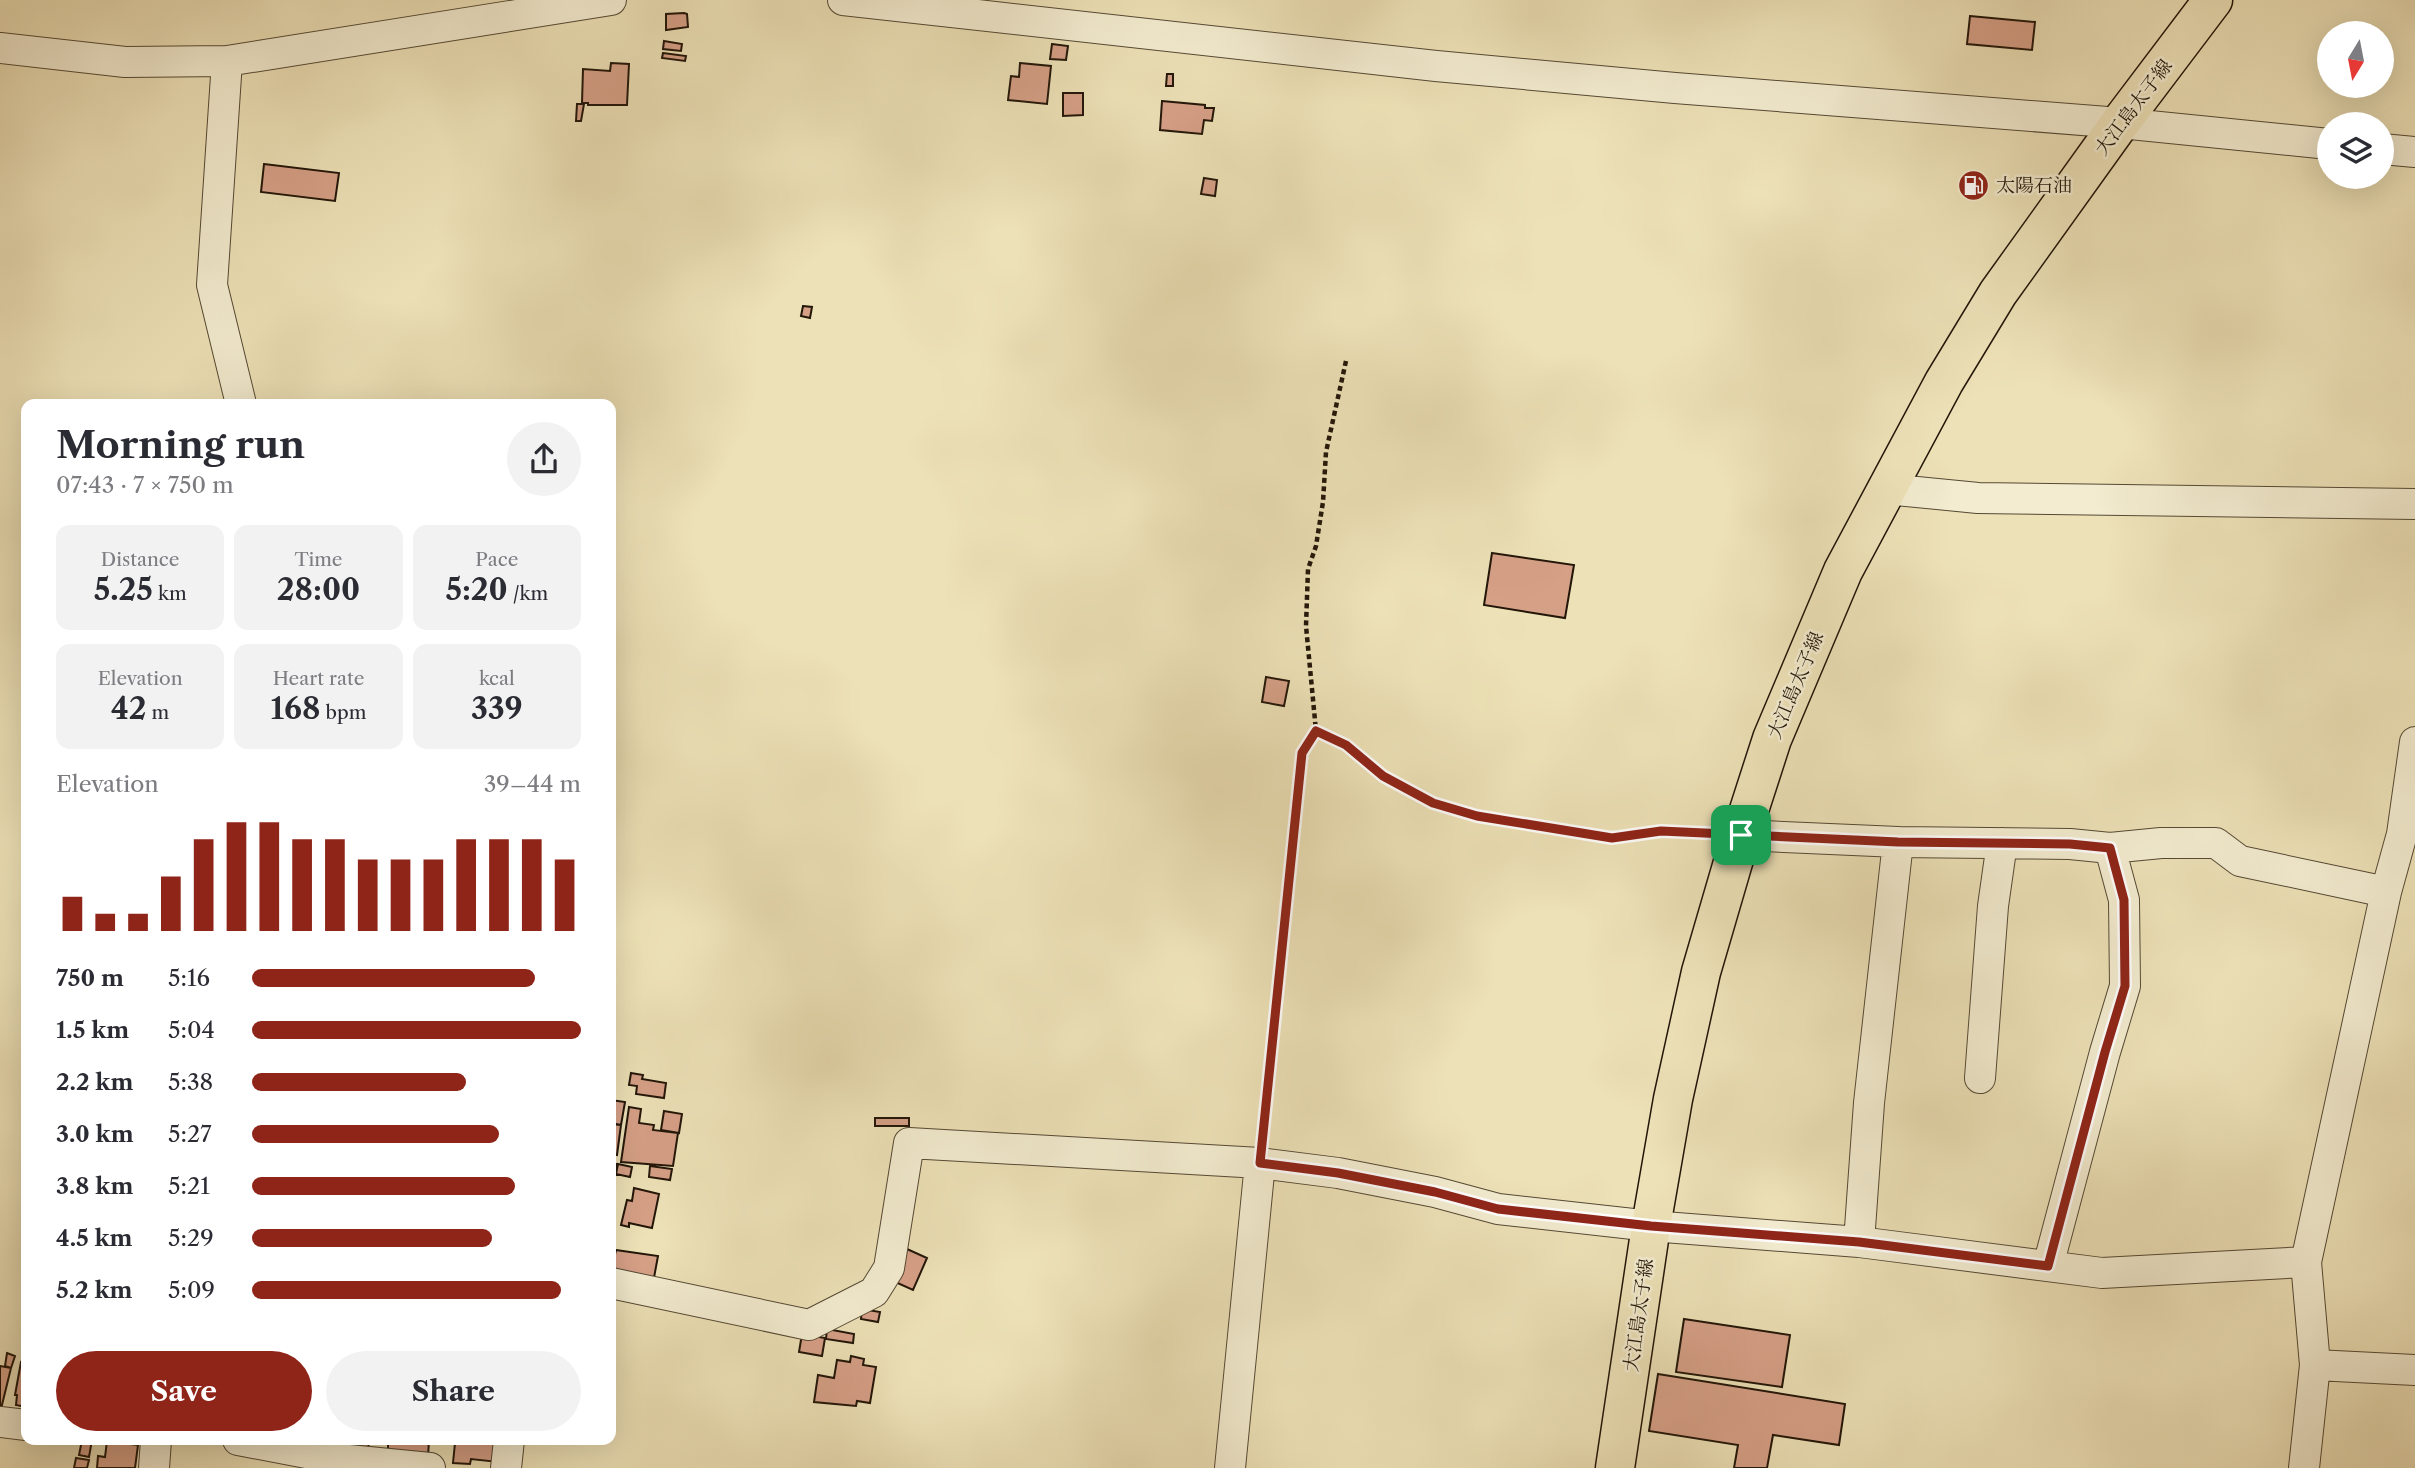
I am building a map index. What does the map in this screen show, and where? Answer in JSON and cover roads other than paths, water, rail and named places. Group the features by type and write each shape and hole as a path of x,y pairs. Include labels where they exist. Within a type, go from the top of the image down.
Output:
{"main road":[{"name":"大江島太子線","path":"1615,1468 1673,1099 1701,972 1741,835 1773,739 1843,571 1944,382 1998,293 2120,123 2213,0"}],"street":[{"path":"0,48 125,62 227,61 611,0"},
{"path":"843,0 1436,66 2120,123 2317,143"},
{"path":"227,61 212,285 240,399"},
{"path":"2394,150 2415,152"},
{"path":"1886,489 1978,498 2415,504"},
{"path":"2304,1468 2315,1365 2306,1262 2386,892 2409,835 2415,742"},
{"path":"1741,835 1898,842 2070,844 2110,848 2216,843 2240,861 2386,892"},
{"path":"1859,1242 1874,1048 1898,842"},
{"path":"1980,1078 1993,906 2002,843"},
{"path":"2048,1266 2125,986 2124,900 2110,848"},
{"path":"616,1284 809,1325 874,1292 889,1268 909,1143 1260,1163 1350,1175 1435,1192 1498,1209 1651,1226 1859,1242 2102,1273 2306,1262"},
{"path":"1230,1468 1260,1163"},
{"path":"2315,1365 2415,1370"},
{"path":"0,1422 21,1424"},
{"path":"154,1468 156,1445"},
{"path":"270,1445 430,1468"},
{"path":"506,1468 508,1445"}],"place":[{"name":"太陽石油","path":"1973,185"}]}
